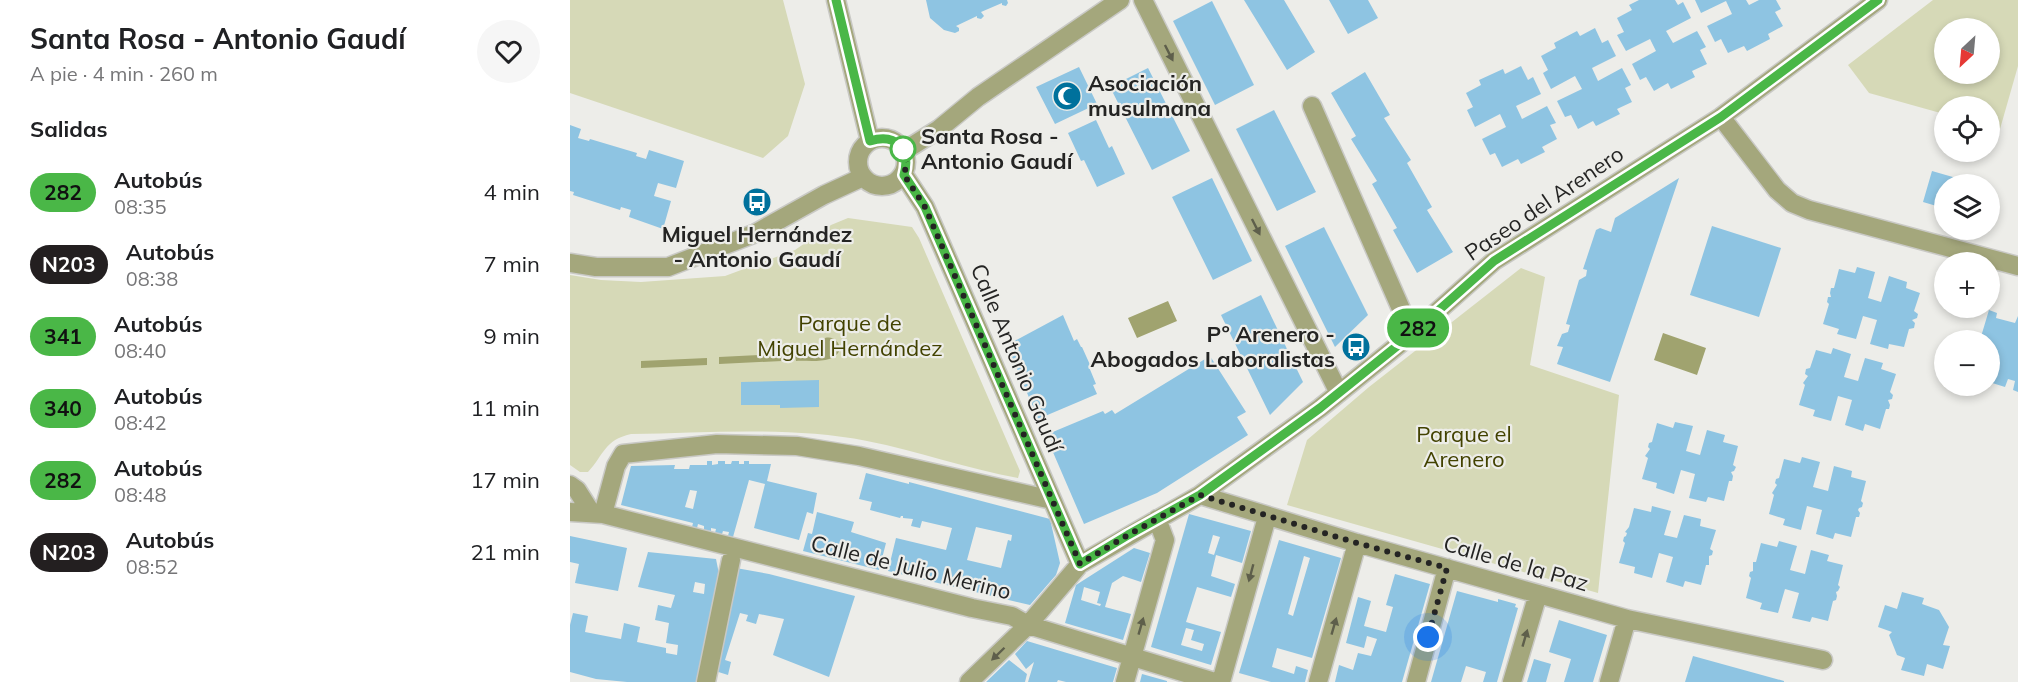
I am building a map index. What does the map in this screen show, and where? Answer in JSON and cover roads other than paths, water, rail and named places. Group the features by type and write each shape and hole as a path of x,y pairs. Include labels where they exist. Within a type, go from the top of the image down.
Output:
{"street":[{"path":"836,0 870,141"},
{"path":"904,151 939,129 978,97 1120,0"},
{"path":"1143,0 1339,393"},
{"name":"Paseo del Arenero","path":"969,682 1028,625 1080,564 1200,495 1339,393 1412,334 1494,261 1721,117 1878,0"},
{"path":"1312,105 1412,334"},
{"path":"1721,117 1777,190 1792,203 1809,210 2018,266"},
{"path":"881,137 895,141 904,151 907,162 904,175 895,183 887,187 870,183 863,177 858,166 858,156 870,141 881,137"},
{"name":"Calle Antonio Gaudí","path":"904,175 925,207 1080,564"},
{"path":"570,263 596,267 668,267 756,233 824,195 863,177"},
{"path":"570,485 597,513 623,454 717,444 797,446 860,456 1052,500"},
{"name":"Calle de la Paz","path":"1200,495 1267,517 1627,619 1823,660"},
{"name":"Calle de Julio Merino","path":"570,512 597,513 972,608 1012,616 1028,625 1215,682"},
{"path":"1221,682 1267,517"},
{"path":"1125,682 1165,540 1157,519"},
{"path":"1318,682 1357,543"},
{"path":"706,682 731,560"},
{"path":"1416,682 1447,568"},
{"path":"1512,682 1538,594"},
{"path":"1609,682 1627,619"}],"place":[{"name":"Asociación musulmana","path":"1067,96"},
{"name":"Santa Rosa - Antonio Gaudí","path":"903,149"},
{"name":"Miguel Hernández - Antonio Gaudí","path":"757,202"},
{"name":"Pº Arenero - Abogados Laboralistas","path":"1356,347"}],"park label":[{"name":"Parque de Miguel Hernández","path":"850,336"},
{"name":"Parque el Arenero","path":"1464,446"}]}
